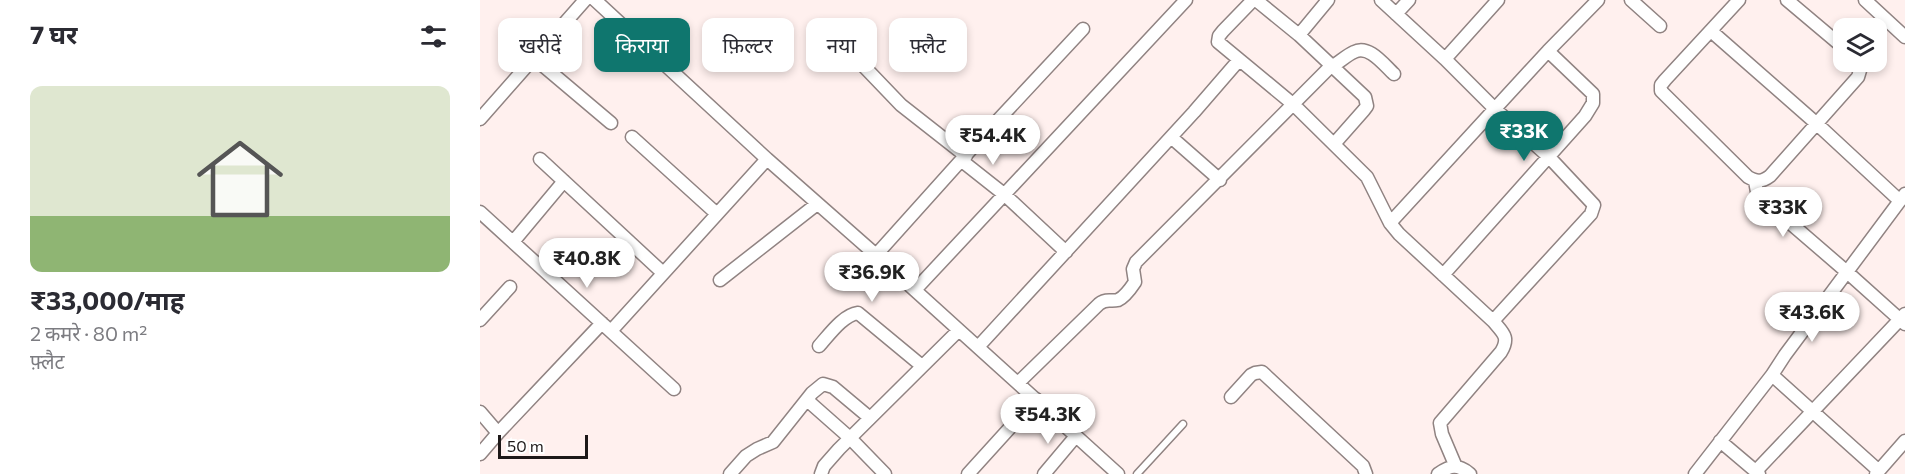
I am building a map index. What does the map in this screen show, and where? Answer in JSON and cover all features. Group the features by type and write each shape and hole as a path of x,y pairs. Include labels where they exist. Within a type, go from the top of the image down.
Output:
{"street":[{"path":"569,18 585,0"},
{"path":"594,0 610,5 767,159 1118,474"},
{"path":"915,290 1186,0"},
{"path":"1334,144 1367,106 1365,97 1299,35 1255,0 1223,31 1218,42 1294,105 1334,144 1372,183 1390,223 1405,241 1493,321 1506,336 1506,344 1501,352 1440,423 1455,467"},
{"path":"1299,35 1328,0"},
{"path":"1381,0 1592,201 1594,209 1493,321"},
{"path":"1396,14 1409,0"},
{"path":"1445,59 1498,0"},
{"path":"1390,223 1598,0"},
{"path":"1631,0 1660,26"},
{"path":"1720,441 1757,472 1903,319 1767,203 1757,192 1755,181 1661,91 1661,85 1665,80 1739,0"},
{"path":"1787,0 1833,39"},
{"path":"1865,0 1905,37"},
{"path":"876,255 1083,29"},
{"path":"1695,474 1772,375 1903,197 1711,32"},
{"path":"1018,383 1099,304 1105,300 1115,301 1123,296 1135,282 1133,269 1136,262 1310,87 1334,66 1357,50 1366,50 1394,74"},
{"path":"1443,275 1585,116 1593,103 1593,94 1548,51"},
{"path":"978,347 1172,137 1239,60"},
{"path":"480,119 522,72"},
{"path":"551,72 611,123"},
{"path":"869,72 901,105 1005,195 1066,252"},
{"path":"1755,181 1770,176 1858,77 1860,72"},
{"path":"632,137 717,214"},
{"path":"1172,137 1220,180"},
{"path":"540,159 663,273"},
{"path":"480,454 498,433 663,273 767,159"},
{"path":"513,242 564,181"},
{"path":"720,280 817,204"},
{"path":"480,212 674,389"},
{"path":"480,320 510,287"},
{"path":"819,346 846,318 855,312 922,366"},
{"path":"821,474 824,466 850,438 958,331"},
{"path":"1231,397 1251,375 1262,372 1363,466 1366,474"},
{"path":"1772,375 1877,472 1905,441"},
{"path":"730,474 746,456 773,442 818,387 823,384 828,384 870,418"},
{"path":"968,474 1036,399"},
{"path":"807,400 850,438 885,474"},
{"path":"480,412 498,433"},
{"path":"1044,474 1076,436"},
{"path":"1438,474 1447,468 1455,467 1462,467 1470,474"}],"lane":[{"path":"1137,474 1183,424"}]}
